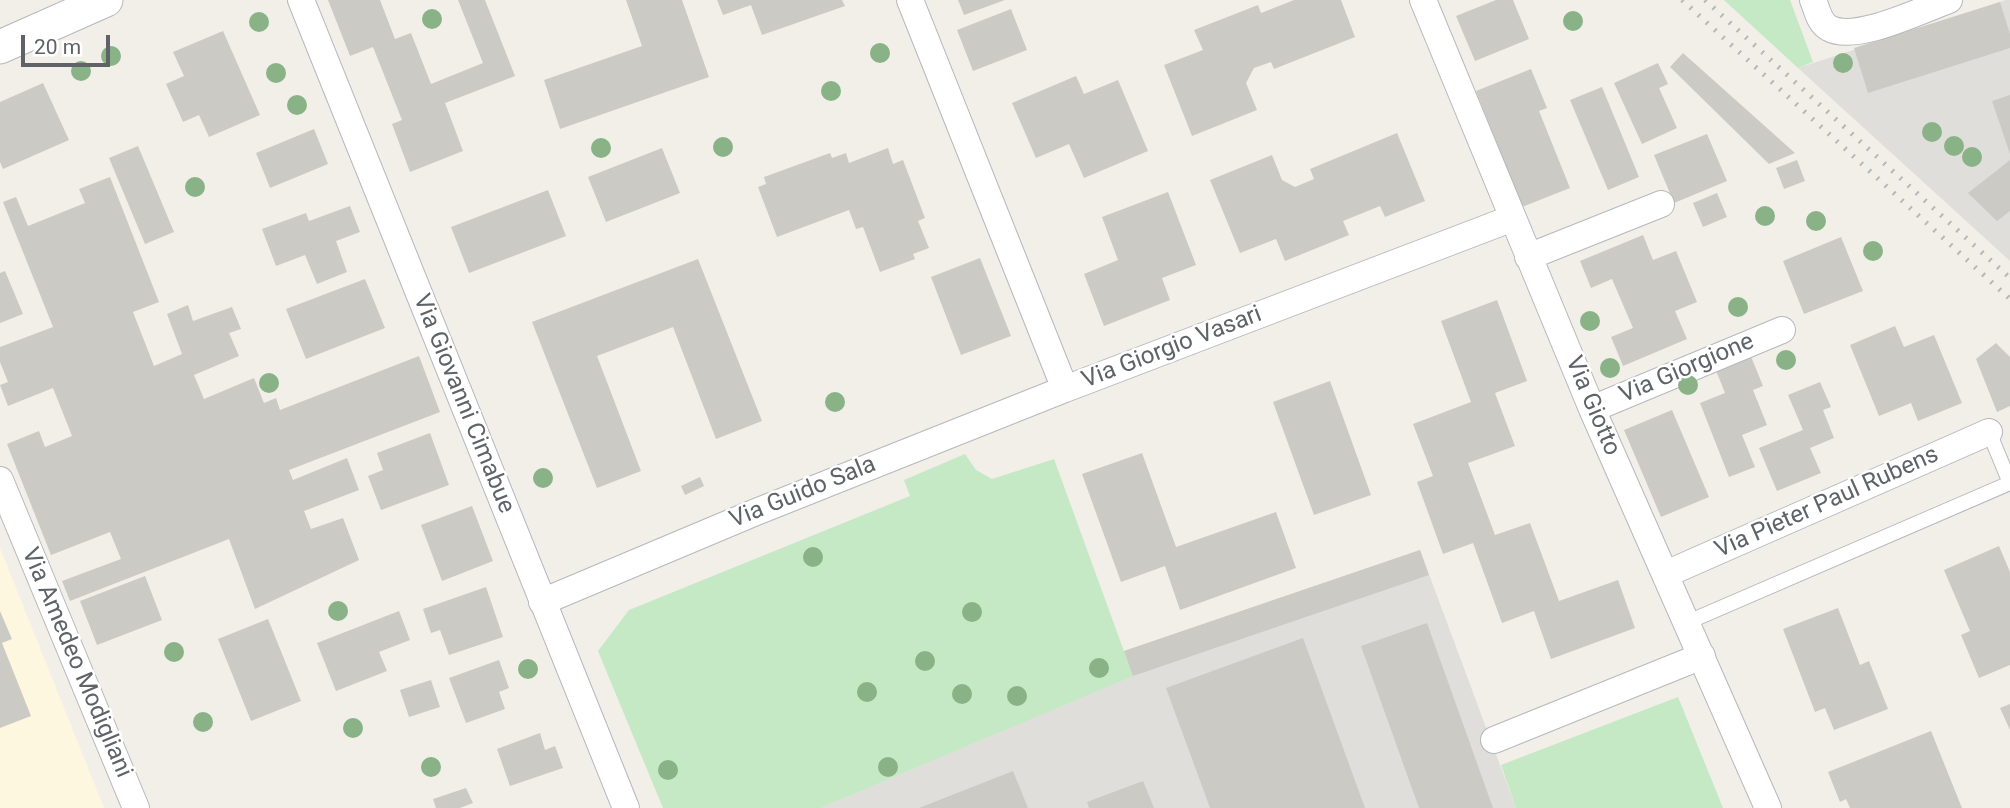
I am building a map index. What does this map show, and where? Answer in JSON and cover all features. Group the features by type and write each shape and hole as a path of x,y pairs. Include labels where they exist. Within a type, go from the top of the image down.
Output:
{"street":[{"path":"0,47 106,0"},
{"name":"Via Giovanni Cimabue","path":"300,0 626,808"},
{"name":"Via Giorgio Vasari","path":"910,0 1065,389 1513,218"},
{"name":"Via Giotto","path":"1423,0 1592,409 1768,808"},
{"path":"1813,0 1821,20 1829,28 1849,33 1866,30 1949,0"},
{"path":"1528,257 1661,204"},
{"name":"Via Giorgione","path":"1592,409 1782,330"},
{"name":"Via Guido Sala","path":"542,602 743,517 1065,389"},
{"name":"Via Pieter Paul Rubens","path":"1666,574 1989,432"},
{"name":"Via Amedeo Modigliani","path":"0,480 136,808"},
{"path":"1494,740 1702,656"}],"lane":[{"path":"1688,622 2010,483 1989,432"}],"shaded area":[{"path":"2010,0 2010,261 1798,68"},
{"path":"0,548 104,808 0,808"},
{"path":"1420,550 1516,808 821,808 1132,676 1124,651"}],"green space":[{"path":"1724,0 1790,0 1813,62 1798,68"},
{"path":"965,454 976,470 992,479 1054,459 1133,676 821,808 663,808 598,651 629,610 910,496 904,480"},
{"path":"1678,697 1723,808 1516,808 1501,765"}],"building":[{"path":"328,0 380,0 395,39 411,33 431,84 483,63 458,0 485,0 515,76 445,103 463,151 410,172 392,124 402,120 373,47 350,56"},
{"path":"626,0 682,0 709,77 560,129 544,80 642,46"},
{"path":"717,0 842,0 845,6 762,35 751,5 723,15"},
{"path":"958,0 1005,0 964,15"},
{"path":"1294,0 1341,0 1355,37 1274,69 1271,62 1254,68 1246,83 1257,110 1192,136 1164,65 1203,50 1194,30 1258,5 1261,13"},
{"path":"1496,0 1513,0 1529,39 1475,61 1456,16"},
{"path":"2000,2 2010,34 2010,48 1868,93 1854,48"},
{"path":"1011,9 1027,50 973,71 957,30"},
{"path":"223,31 260,115 209,137 199,115 183,122 166,84 184,76 173,52"},
{"path":"1683,53 1795,153 1769,164 1670,67"},
{"path":"1658,63 1668,84 1659,88 1677,128 1642,144 1614,83"},
{"path":"1531,69 1547,108 1539,111 1570,188 1522,207 1476,91"},
{"path":"1076,76 1084,94 1118,80 1148,151 1084,178 1069,144 1036,158 1012,103"},
{"path":"43,83 69,140 3,169 0,162 0,102"},
{"path":"1602,87 1639,177 1608,190 1570,100"},
{"path":"2010,95 2010,154 1992,101"},
{"path":"314,129 328,164 270,188 256,153"},
{"path":"1397,133 1425,201 1385,217 1380,206 1343,221 1349,235 1285,261 1276,239 1240,253 1210,180 1272,155 1282,180 1295,187 1314,179 1310,169"},
{"path":"1707,134 1727,181 1674,203 1654,155"},
{"path":"138,146 174,232 145,244 109,158"},
{"path":"662,148 680,193 606,222 588,177"},
{"path":"888,148 893,164 903,160 925,218 918,221 929,248 913,254 915,259 880,272 863,227 856,229 849,210 777,237 758,187 766,184 764,177 830,153 832,158 846,153 849,163"},
{"path":"1797,160 1805,181 1784,189 1776,168"},
{"path":"2010,160 2010,211 1997,221 1968,193"},
{"path":"110,177 159,302 133,312 154,366 182,354 167,314 188,305 193,321 232,307 241,329 229,333 239,356 194,375 204,399 254,378 264,403 276,398 280,410 419,356 440,412 289,470 293,480 347,458 359,490 304,511 311,529 343,518 359,560 255,609 229,539 70,601 62,581 121,559 110,532 51,555 7,444 39,431 45,447 72,436 53,388 8,406 0,385 8,382 0,362 0,347 53,327 3,202 16,197 28,226 85,203 79,189"},
{"path":"548,190 566,236 469,273 451,227"},
{"path":"1168,192 1196,265 1162,278 1170,300 1104,326 1084,274 1118,260 1102,217"},
{"path":"1717,193 1727,217 1703,227 1693,203"},
{"path":"350,206 360,232 336,241 347,272 317,284 305,255 276,266 262,229 306,213 309,221"},
{"path":"1643,235 1653,260 1676,251 1697,302 1675,311 1687,339 1623,366 1611,337 1633,328 1612,279 1591,288 1580,261"},
{"path":"1841,237 1863,291 1804,314 1783,261"},
{"path":"980,258 1011,336 961,355 931,277"},
{"path":"698,259 762,421 716,439 673,327 597,356 641,471 597,488 532,322"},
{"path":"5,271 23,314 0,323 0,273"},
{"path":"365,279 385,328 306,359 286,309"},
{"path":"1497,300 1527,381 1495,393 1515,446 1468,463 1495,535 1530,523 1559,601 1618,580 1635,628 1551,659 1534,611 1502,623 1473,543 1443,554 1417,482 1433,476 1413,424 1471,402 1441,321"},
{"path":"1895,326 1904,347 1934,335 1962,403 1918,421 1911,403 1879,416 1850,345"},
{"path":"1996,343 2010,357 2010,406 1997,412 1976,359"},
{"path":"1750,354 1763,386 1753,390 1767,425 1742,435 1755,467 1729,477 1700,403 1725,393 1715,368"},
{"path":"1330,381 1371,495 1314,515 1273,402"},
{"path":"1820,382 1831,407 1823,410 1834,438 1810,448 1821,473 1777,491 1759,448 1803,430 1788,395"},
{"path":"1672,410 1709,497 1661,517 1624,430"},
{"path":"430,433 449,485 381,510 368,476 383,470 377,453"},
{"path":"1142,453 1176,547 1276,512 1296,568 1180,610 1165,566 1121,582 1082,474"},
{"path":"700,477 704,486 685,495 681,486"},
{"path":"472,506 493,561 442,581 421,525"},
{"path":"1999,546 2010,572 2010,665 1979,678 1961,635 1970,631 1944,570"},
{"path":"1420,550 1429,575 1133,676 1124,651"},
{"path":"145,576 162,620 97,645 80,601"},
{"path":"486,587 503,637 449,655 440,630 431,633 423,609"},
{"path":"1838,608 1860,665 1869,661 1888,709 1834,730 1825,708 1815,712 1783,629"},
{"path":"0,611 12,639 2,643 31,716 0,728"},
{"path":"399,611 410,640 379,652 387,671 336,691 317,643"},
{"path":"268,619 301,701 251,721 218,639"},
{"path":"1427,623 1493,808 1419,808 1361,646"},
{"path":"1303,638 1365,808 1210,808 1166,688"},
{"path":"499,660 509,688 499,692 505,709 466,723 449,678"},
{"path":"431,680 440,707 409,717 400,690"},
{"path":"2010,704 2010,730 2000,708"},
{"path":"1931,731 1962,808 1850,808 1846,799 1840,802 1828,772"},
{"path":"540,733 545,750 555,746 563,768 510,786 497,749"},
{"path":"1013,771 1028,808 919,808"},
{"path":"1143,781 1154,808 1089,808 1087,802"},
{"path":"466,788 473,803 460,808 436,808 433,799"}],"railway":[{"path":"1682,0 2010,299"},
{"path":"1705,0 2010,278"}]}
